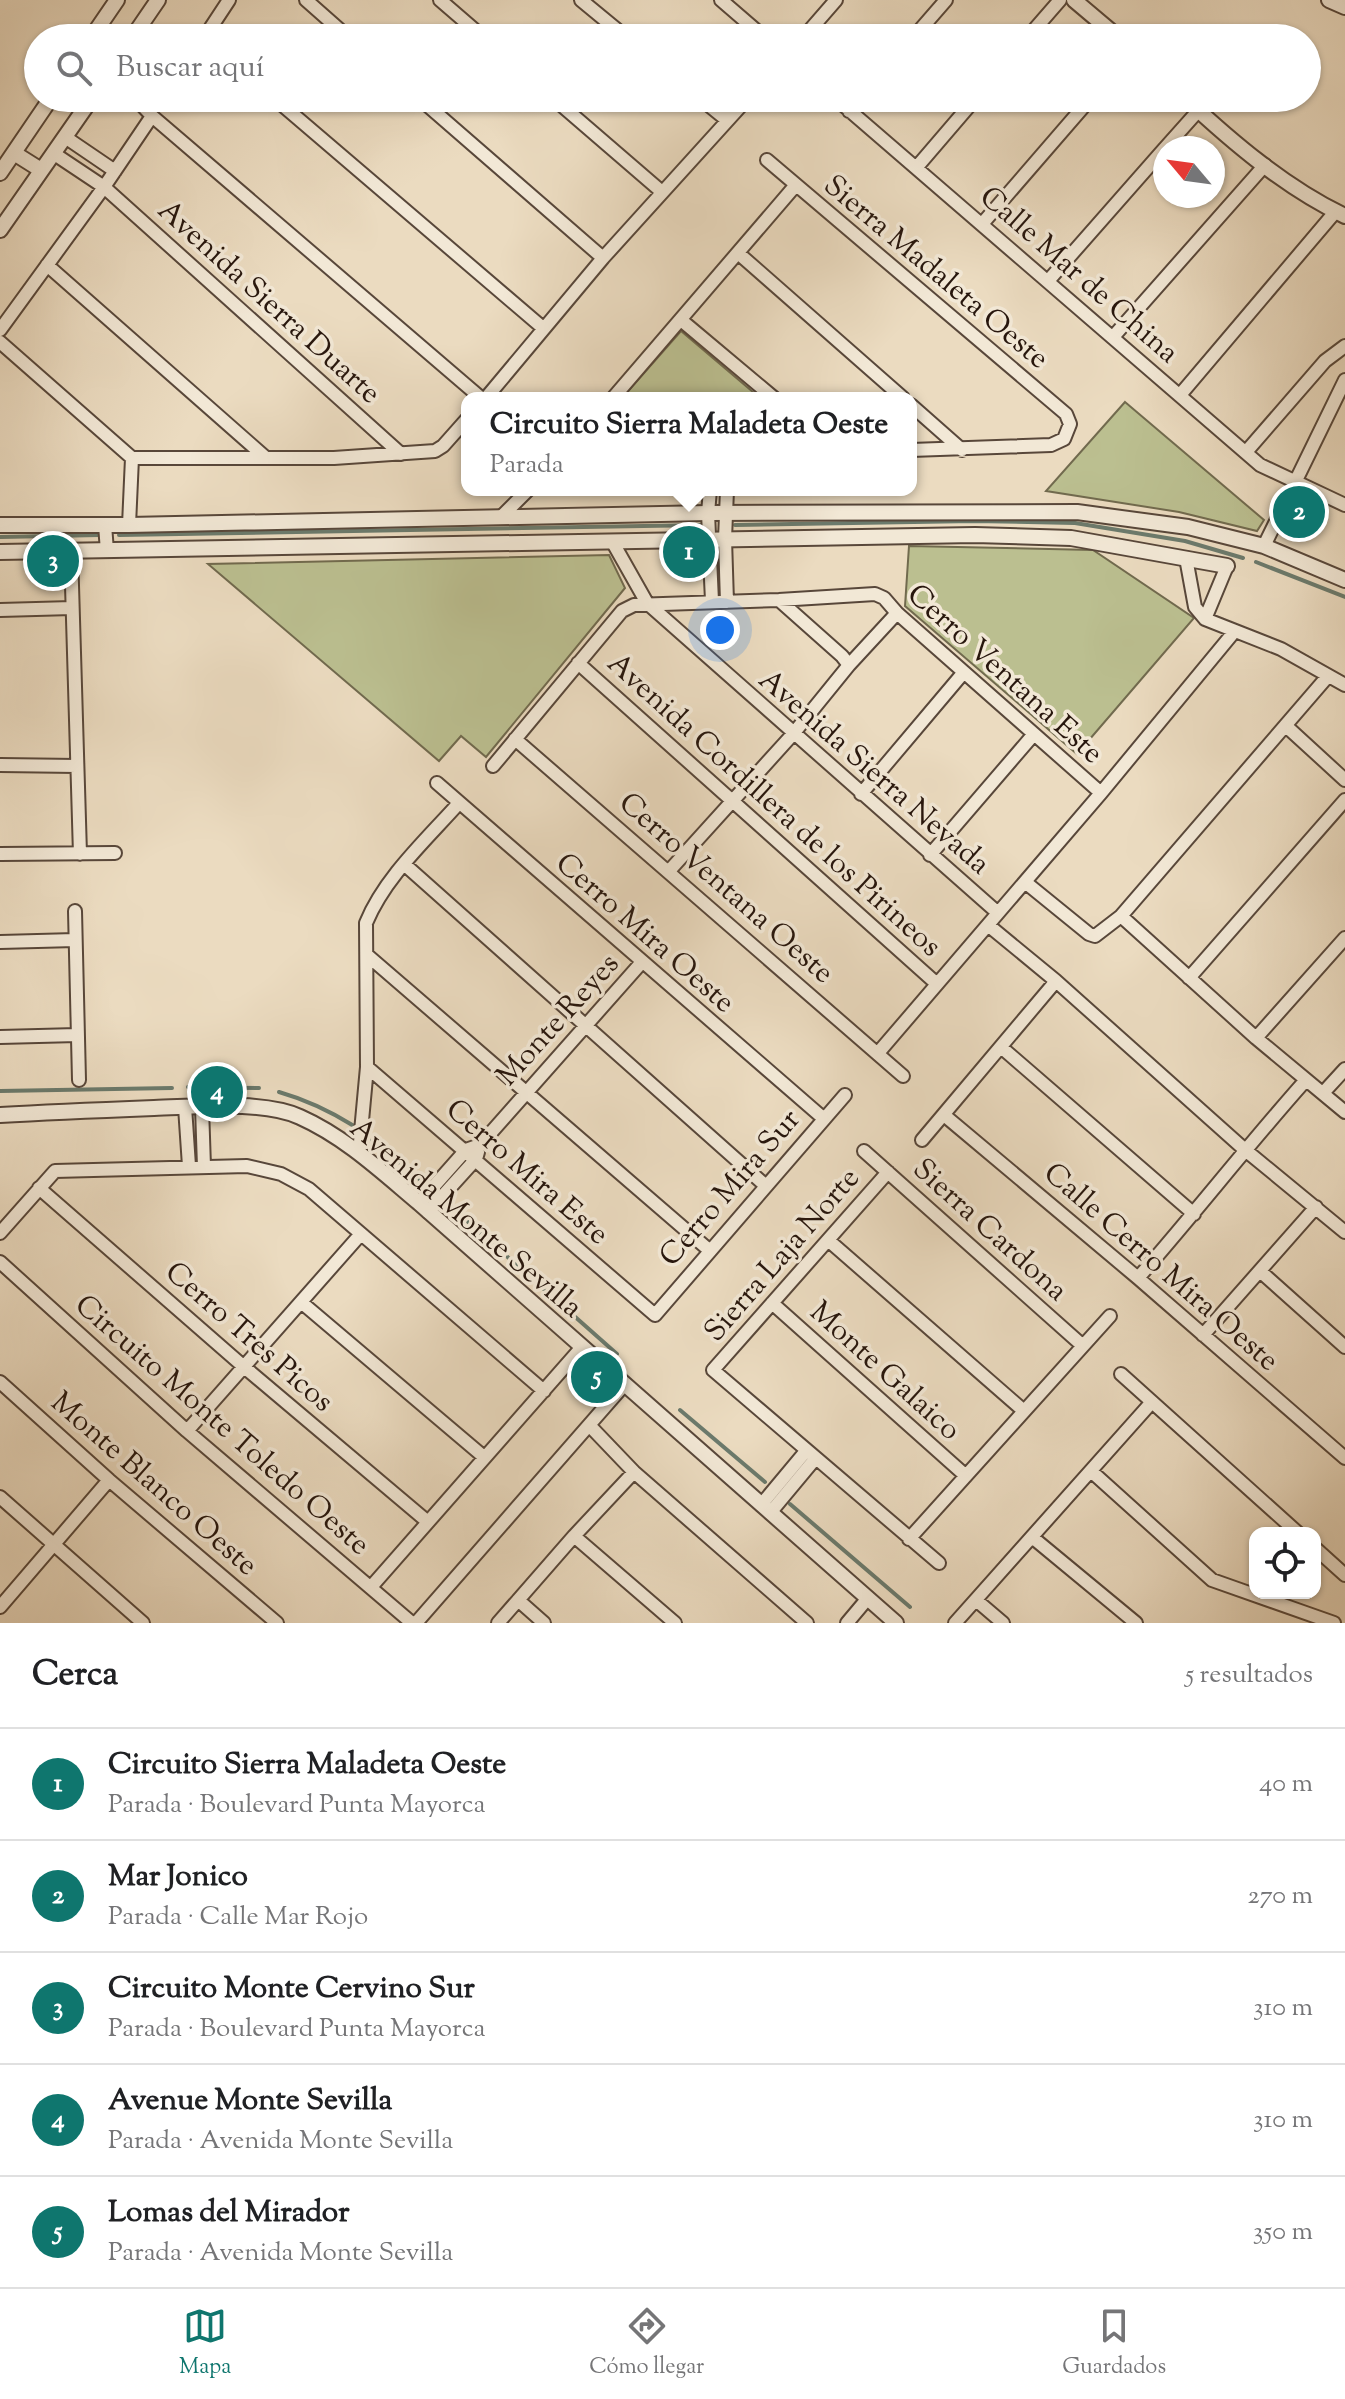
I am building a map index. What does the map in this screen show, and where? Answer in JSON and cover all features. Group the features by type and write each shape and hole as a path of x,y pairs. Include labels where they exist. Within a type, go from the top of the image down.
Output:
{"street":[{"path":"101,24 117,0"},
{"path":"142,24 158,0"},
{"path":"213,24 229,0"},
{"path":"306,0 333,24"},
{"path":"440,0 468,24"},
{"path":"581,0 610,24"},
{"path":"721,0 749,24"},
{"path":"815,24 836,0"},
{"path":"925,24 946,0"},
{"path":"1039,24 1060,0"},
{"path":"1074,0 1102,24"},
{"path":"1329,0 1345,7"},
{"path":"0,173 42,112"},
{"path":"0,230 82,112"},
{"path":"148,112 477,392"},
{"path":"290,112 543,328"},
{"path":"435,112 603,258"},
{"path":"569,112 662,192"},
{"path":"717,112 727,120"},
{"path":"489,392 603,258 735,112"},
{"name":"Calle Mar de China","path":"850,112 1260,465 1345,505"},
{"path":"916,168 964,112"},
{"path":"982,224 1079,112"},
{"path":"1176,136 1197,112"},
{"path":"1180,395 1340,214 1265,165 1199,112"},
{"path":"0,330 152,116"},
{"path":"65,137 115,171"},
{"path":"14,153 41,170"},
{"name":"Avenida Sierra Duarte","path":"53,153 104,187 401,454"},
{"name":"Sierra Madaleta Oeste","path":"767,160 1066,414 1070,424 1064,439 1051,445 962,450"},
{"path":"1048,281 1153,162"},
{"path":"1113,337 1265,165"},
{"path":"618,392 795,186"},
{"path":"738,253 896,392"},
{"path":"47,265 265,457"},
{"path":"681,320 767,392"},
{"path":"0,342 132,458 334,458 435,451 461,426"},
{"path":"1246,452 1325,361 1345,346"},
{"path":"1264,546 1339,407 1345,380"},
{"path":"917,410 962,450"},
{"path":"917,450 962,450"},
{"path":"129,525 132,458"},
{"path":"500,518 522,496"},
{"path":"709,496 708,513 717,539 727,602"},
{"path":"712,601 717,539 726,513 727,496"},
{"path":"0,525 708,513 1077,512 1188,527 1264,546 1345,580"},
{"path":"105,525 107,551"},
{"path":"0,552 975,535 1071,538 1227,566 1205,619"},
{"name":"Avenida Sierra Nevada","path":"612,541 647,603 998,913"},
{"path":"71,552 80,854"},
{"path":"1186,558 1195,607 1205,619 1281,649 1345,685"},
{"name":"Cerro Ventana Este","path":"779,600 875,594 884,598 897,613 1101,793"},
{"path":"493,766 622,611 634,605 779,600 849,665"},
{"path":"0,610 72,608"},
{"path":"669,871 897,613"},
{"path":"878,1053 1234,632"},
{"name":"Avenida Cordillera de los Pirineos","path":"578,663 937,984"},
{"path":"861,794 964,672"},
{"path":"1025,882 1095,936 1121,916 1328,676"},
{"path":"1286,726 1345,780"},
{"path":"930,855 1034,734"},
{"name":"Cerro Ventana Oeste","path":"515,739 903,1076"},
{"path":"0,765 77,766"},
{"name":"Cerro Mira Oeste","path":"437,783 823,1118"},
{"path":"1189,978 1345,800"},
{"path":"359,1153 367,1067 366,923 373,904 404,864 459,803"},
{"path":"0,854 115,853"},
{"path":"404,864 766,1186"},
{"path":"75,911 79,1080"},
{"path":"1121,916 1305,1081 1345,1112"},
{"path":"988,925 1056,981 1244,1149 1345,1232"},
{"path":"1256,1038 1345,938"},
{"path":"0,942 75,940"},
{"path":"367,955 709,1250"},
{"name":"Monte Reyes","path":"424,1208 642,962"},
{"path":"922,1140 1056,981"},
{"path":"0,1037 77,1035"},
{"path":"1001,1047 1194,1214"},
{"name":"Cerro Mira Este","path":"367,1067 655,1315"},
{"path":"1323,1093 1345,1069"},
{"path":"1138,1278 1194,1214 1244,1149 1305,1081"},
{"name":"Cerro Mira Sur","path":"655,1315 845,1095"},
{"path":"185,1107 189,1166"},
{"path":"202,1107 204,1167"},
{"name":"Avenida Monte Sevilla","path":"0,1115 202,1107 274,1109 298,1116 359,1153 424,1208 868,1598 887,1620"},
{"name":"Calle Cerro Mira Oeste","path":"944,1115 1345,1458"},
{"name":"Sierra Cardona","path":"864,1151 1083,1346"},
{"path":"0,1233 55,1171 247,1166 281,1174 309,1189 544,1391"},
{"name":"Sierra Laja Norte","path":"810,1455 713,1370 888,1172"},
{"name":"Cerro Tres Picos","path":"39,1188 428,1522"},
{"path":"1203,1335 1316,1207"},
{"path":"187,1431 360,1235"},
{"path":"828,1240 1024,1411"},
{"name":"Circuito Monte Toledo Oeste","path":"0,1262 187,1431 414,1623"},
{"path":"1260,1271 1345,1347"},
{"path":"301,1302 484,1457"},
{"name":"Monte Galaico","path":"772,1303 966,1476"},
{"path":"909,1539 1110,1316"},
{"path":"371,1587 582,1347"},
{"path":"1121,1374 1291,1527"},
{"name":"Monte Blanco Oeste","path":"0,1382 277,1623"},
{"path":"414,1623 624,1385"},
{"path":"955,1623 1151,1403"},
{"path":"589,1425 634,1472 807,1623"},
{"path":"766,1509 810,1455 939,1563"},
{"path":"1091,1471 1212,1580 1334,1623"},
{"path":"498,1623 634,1472"},
{"path":"0,1607 109,1480"},
{"path":"0,1497 143,1623"},
{"path":"574,1536 675,1623"},
{"path":"1032,1537 1136,1623"},
{"path":"1321,1553 1345,1575"},
{"path":"847,1623 868,1598"},
{"path":"518,1600 544,1623"},
{"path":"976,1600 1003,1623"}],"green space":[{"path":"681,331 753,392 627,392"},
{"path":"1125,402 1264,520 1257,531 1179,512 1046,491"},
{"path":"909,546 1093,550 1194,618 1077,754 905,606"},
{"path":"609,555 625,588 486,757 461,736 439,761 208,564"}],"waterway":[{"path":"735,525 974,521 1075,523 1185,541 1243,558"},
{"path":"119,535 704,525"},
{"path":"0,537 99,535"},
{"path":"1256,562 1345,597"},
{"path":"188,1087 259,1088"},
{"path":"0,1091 172,1088"},
{"path":"279,1092 318,1106 354,1126"},
{"path":"372,1140 424,1183"},
{"path":"449,1205 617,1354"},
{"path":"680,1410 765,1482"},
{"path":"790,1504 910,1607"}],"place":[{"name":"Mar Jonico","path":"1299,512"},
{"name":"Circuito Sierra Maladeta Oeste","path":"689,552"},
{"name":"Circuito Monte Cervino Sur","path":"53,561"},
{"name":"Avenue Monte Sevilla","path":"217,1092"},
{"name":"Lomas del Mirador","path":"597,1377"}]}
